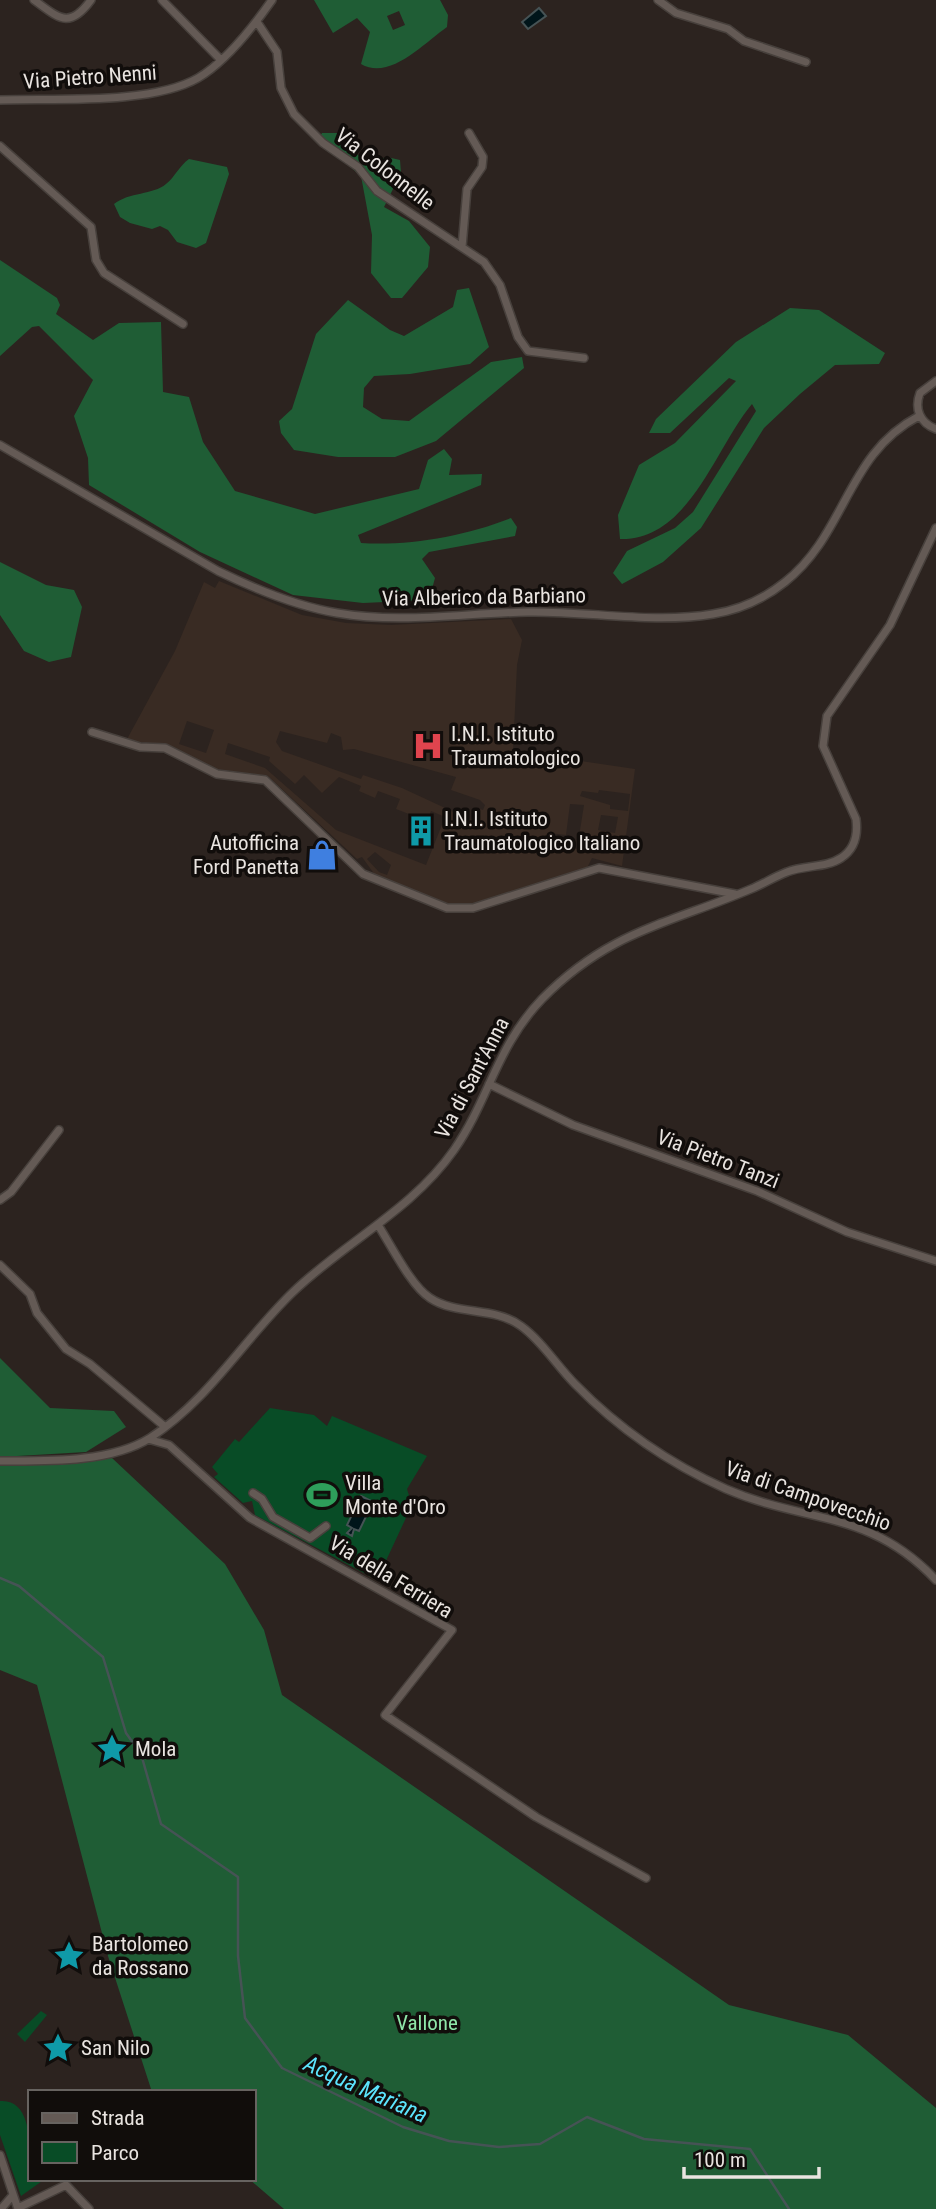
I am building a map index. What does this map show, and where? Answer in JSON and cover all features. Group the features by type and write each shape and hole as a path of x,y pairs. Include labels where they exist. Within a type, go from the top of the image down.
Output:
{"street":[{"path":"34,0 64,19 79,15 90,0"},
{"path":"162,0 220,60"},
{"name":"Via Pietro Nenni","path":"0,100 157,92 197,79 257,22 272,0"},
{"path":"658,0 676,13 725,28 744,41 806,62"},
{"name":"Via Colonnelle","path":"257,22 277,52 281,88 293,114 323,142 358,167 377,191 484,262 494,274 518,337 528,351 584,358"},
{"path":"462,247 467,188 482,167 484,157 469,132"},
{"path":"0,146 91,227 96,260 104,273 183,324"},
{"path":"936,381 920,393 919,416 936,429"},
{"name":"Via Alberico da Barbiano","path":"0,445 218,570 249,586 312,607 337,613 377,617 530,612 684,617 716,614 749,604 785,583 818,548 871,454 892,432 919,416"},
{"name":"Via di Sant'Anna","path":"0,1461 78,1459 148,1439 226,1371 290,1295 331,1258 378,1225 422,1189 445,1162 467,1129 500,1056 523,1019 590,957 643,928 795,869 833,862 850,850 856,840 856,819 823,746 827,716 890,625 936,528"},
{"path":"92,732 102,733 130,745 173,751 217,774 265,780 363,874 447,908 473,908 599,868 735,894"},
{"name":"Via Pietro Tanzi","path":"489,1084 573,1125 659,1153 757,1191 847,1232 936,1261"},
{"path":"0,1200 11,1192 59,1130"},
{"name":"Via di Campovecchio","path":"378,1225 428,1297 443,1303 494,1313 520,1325 599,1408 648,1447 741,1495 875,1533 904,1549 936,1580"},
{"path":"0,1265 30,1294 37,1312 65,1349 90,1364 164,1426"},
{"name":"Via della Ferriera","path":"148,1439 169,1445 250,1518 452,1630 385,1715 536,1816 646,1878"},
{"path":"253,1493 262,1499 273,1517 310,1538 326,1526"},
{"path":"1,2159 18,2209 66,2185 89,2209"},
{"path":"1,2209 13,2195"}],"shaded area":[{"path":"539,8 546,16 528,29 522,22"},
{"name":"I.N.I. Istituto Traumatologico","path":"219,581 302,615 346,623 391,625 511,619 522,640 517,665 513,751 635,769 622,866 592,858 587,868 470,905 455,906 375,875 362,857 357,859 268,776 217,769 166,744 126,741 175,651 204,582 215,588","holes":["187,721 214,730 206,753 179,744","280,731 327,743 331,733 341,737 343,750 354,749 456,777 451,790 480,800 485,805 483,810 477,808 471,820 402,788 363,775 361,779 282,751 276,742","228,743 270,757 269,761 295,784 304,775 322,793 339,777 361,786 359,791 375,798 378,791 400,799 396,809 427,821 431,811 445,817 426,865 336,830 265,768 225,754","582,791 630,794 628,811 610,809 610,805 580,796","570,804 584,805 577,849 547,845 549,833 566,835","601,815 618,817 615,833 598,830","375,852 391,865 387,875 379,872 367,859"]},
{"path":"361,1496 373,1502 359,1531 354,1529 352,1536 347,1533 352,1528 347,1525"}],"green space":[{"path":"314,0 440,0 448,15 447,27 406,58 383,68 361,64 370,32 357,18 333,33","holes":["399,11 405,25 393,30 387,16"]},
{"path":"322,133 338,133 366,164 387,157 400,160 401,173 384,207 409,221 430,247 428,267 402,298 391,298 371,273 372,235 361,176 318,140"},
{"path":"189,159 227,167 229,174 206,243 196,248 177,242 168,230 160,226 152,229 130,223 120,217 114,204 127,197 161,188"},
{"path":"0,260 57,298 60,305 56,314 93,340 119,323 161,322 163,392 189,397 203,442 235,491 315,514 419,489 428,460 444,449 452,459 449,475 482,474 481,485 358,535 361,543 399,543 437,538 475,530 511,518 517,527 515,536 429,552 422,559 435,578 429,600 363,603 293,595 200,552 89,485 88,458 74,416 93,380 39,326 32,327 0,356"},
{"path":"469,288 489,347 470,364 410,374 374,376 364,388 363,407 382,419 409,421 491,362 522,357 524,368 436,441 395,457 338,457 294,450 281,433 279,421 292,409 316,334 348,300 390,330 404,336 453,307 457,290"},
{"path":"790,308 819,310 885,353 879,364 835,365 800,394 764,428 701,528 663,562 622,584 613,573 627,551 675,528 693,512 756,411 752,404 698,489 665,525 644,536 620,539 618,515 639,465 675,443 736,381 729,378 670,433 649,433 656,419 736,342"},
{"path":"0,562 46,585 74,590 82,607 71,657 49,662 24,651 0,615"},
{"path":"0,1358 50,1408 114,1411 126,1427 86,1452 0,1457"},
{"name":"Villa Monte d'Oro","path":"270,1408 314,1415 327,1426 332,1416 427,1456 407,1489 412,1505 377,1580 255,1515 252,1501 243,1503 214,1477 218,1474 212,1467 235,1439 239,1442"},
{"name":"Vallone","path":"112,1458 225,1564 264,1630 282,1695 729,2005 848,2035 936,2108 936,2209 284,2209 251,2181 256,2181 256,2090 151,2090 108,1956 37,1685 0,1670 0,1465"},
{"path":"41,2011 47,2015 25,2042 17,2034"},
{"path":"0,2101 11,2103 25,2119 28,2131 28,2181 42,2181 21,2196 0,2135"}],"waterway":[{"name":"Acqua Mariana","path":"0,1578 19,1586 103,1657 126,1733 141,1754 161,1824 238,1877 238,1956 245,2018 282,2068 403,2127 449,2141 499,2147 540,2144 587,2117 644,2139 750,2149 789,2209"}],"place":[{"name":"I.N.I. Istituto Traumatologico","path":"428,746"},
{"name":"I.N.I. Istituto Traumatologico Italiano","path":"421,831"},
{"name":"Autofficina Ford Panetta","path":"322,855"},
{"name":"Villa Monte d'Oro","path":"322,1495"},
{"name":"Mola","path":"112,1749"},
{"name":"Bartolomeo da Rossano","path":"69,1956"},
{"name":"San Nilo","path":"58,2048"}]}
